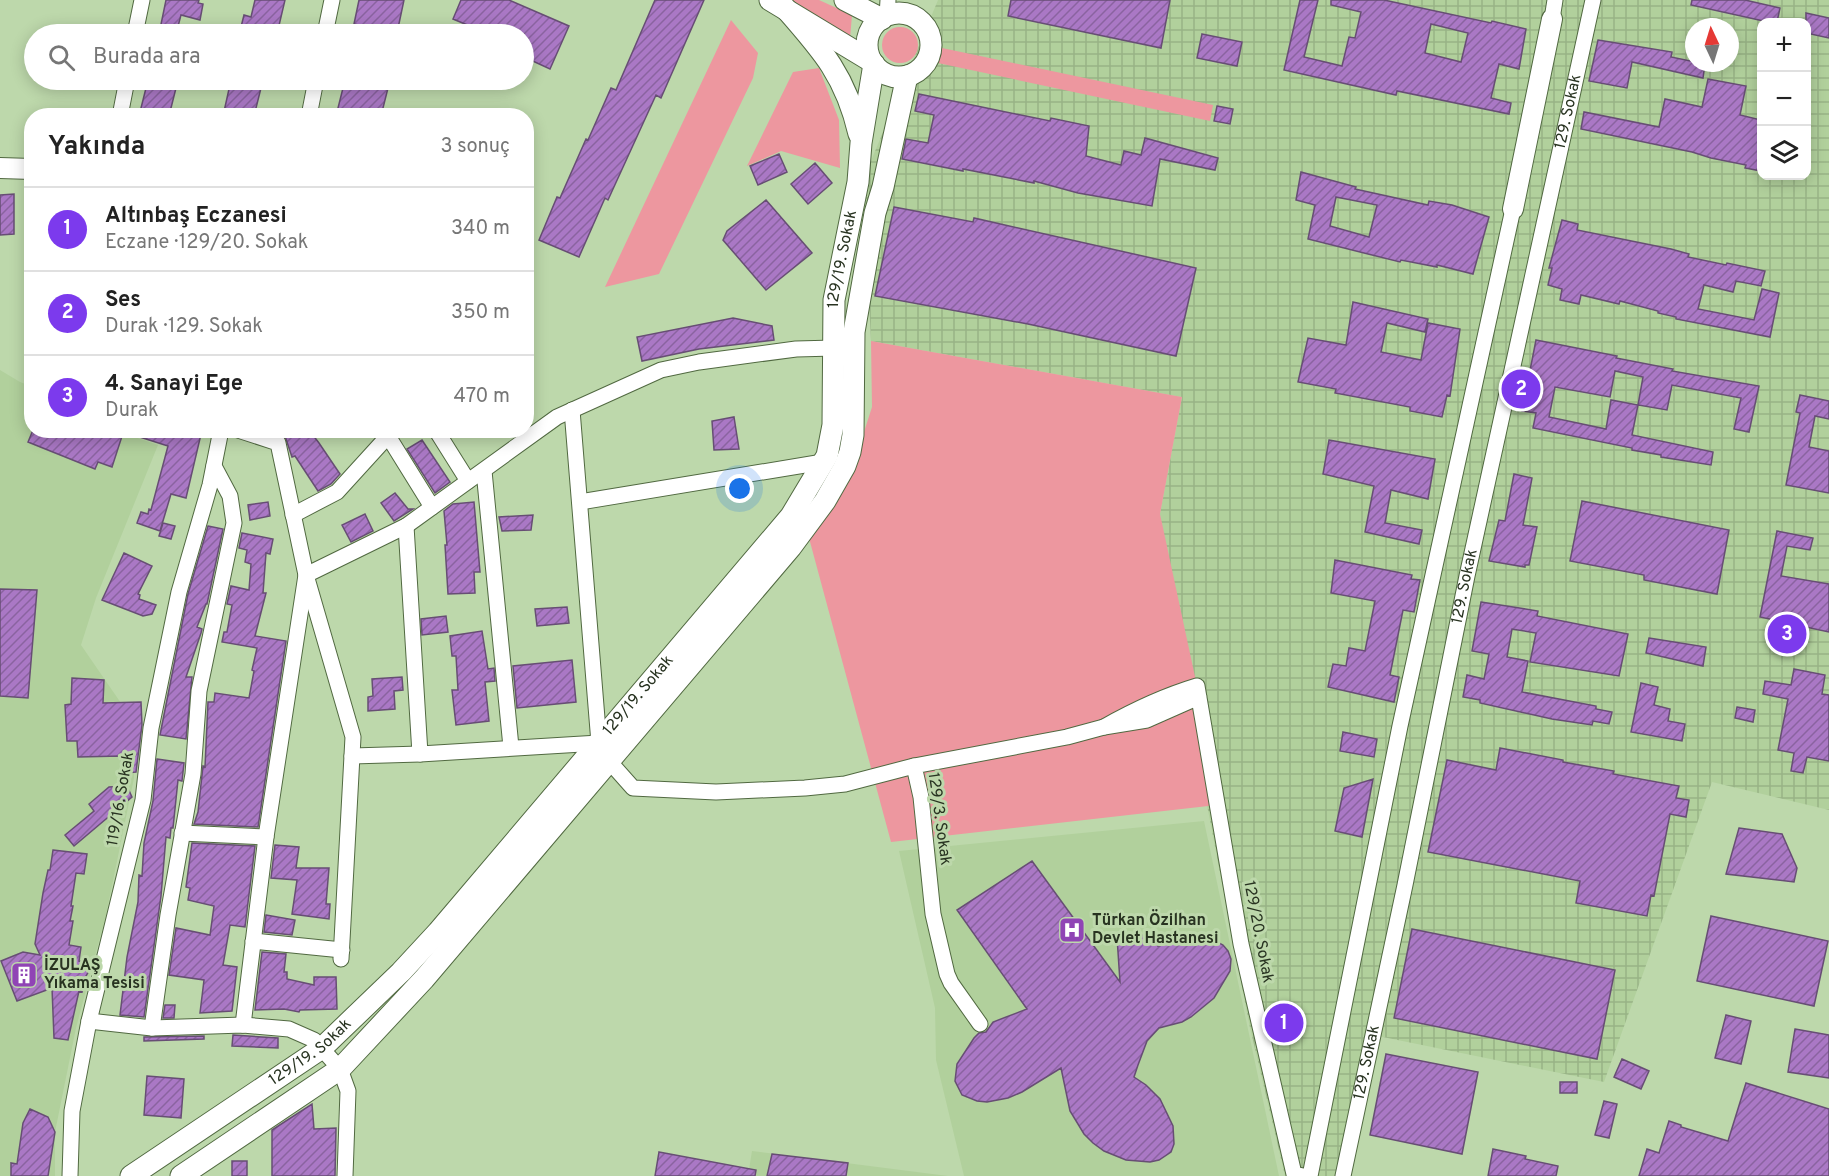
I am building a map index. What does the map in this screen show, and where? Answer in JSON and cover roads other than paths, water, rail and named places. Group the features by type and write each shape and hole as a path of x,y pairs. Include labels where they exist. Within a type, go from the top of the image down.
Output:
{"main road":[{"path":"777,4 872,62 887,75 907,76 917,72 924,65 930,56 932,46 930,36 919,19 909,14 885,11 845,0"},
{"path":"777,4 832,65 851,100 861,143"},
{"path":"872,62 867,50 867,39 871,29 885,11"},
{"name":"129/19. Sokak","path":"131,1176 322,1048 401,972 438,932 791,516 827,456 833,425 834,300 858,182 872,62"},
{"name":"129/19. Sokak","path":"182,1176 340,1069 424,980 791,547 825,501 845,466 850,452 853,435 854,332 875,213 883,187 907,76"}],"street":[{"path":"137,24 142,0"},
{"path":"327,24 332,0"},
{"name":"129. Sokak","path":"1343,1176 1405,885 1467,576 1593,0"},
{"name":"129. Sokak","path":"1310,1176 1400,726 1554,10"},
{"path":"122,108 125,90"},
{"path":"311,108 314,90"},
{"path":"0,168 24,169"},
{"path":"534,434 557,417 661,370 699,362 796,349 834,348"},
{"path":"572,410 599,743 609,761 633,788 716,792 845,784 914,766"},
{"name":"119/16. Sokak","path":"70,1176 72,1111 89,1021 143,800 151,728 179,592 214,466 219,438"},
{"path":"253,941 342,955 353,737 306,575 278,443 263,438"},
{"path":"293,515 337,492 387,438"},
{"path":"395,438 432,507"},
{"path":"441,438 468,481"},
{"path":"306,575 406,526 529,438"},
{"path":"580,502 823,462"},
{"path":"152,1028 168,915 193,774 199,691 234,523 230,496 214,466"},
{"path":"484,471 511,747"},
{"path":"406,526 420,754"},
{"path":"243,1025 266,837 306,575"},
{"name":"129/3. Sokak","path":"980,1024 947,974 933,914 921,797 914,766 1067,737 1104,727 1173,693 1198,692"},
{"name":"129/20. Sokak","path":"1198,692 1241,944 1294,1174 1303,1176"},
{"path":"352,756 599,743"},
{"path":"182,833 266,837"},
{"path":"89,1021 152,1028 243,1025 289,1029 314,1040 340,1069 348,1091 345,1176"}],"place":[{"name":"Ses","path":"1521,389"},
{"name":"4. Sanayi Ege","path":"1787,634"},
{"name":"Türkan Özilhan Devlet Hastanesi","path":"1072,930"},
{"name":"İZULAŞ Yıkama Tesisi","path":"24,975"},
{"name":"Altınbaş Eczanesi","path":"1284,1023"}]}
